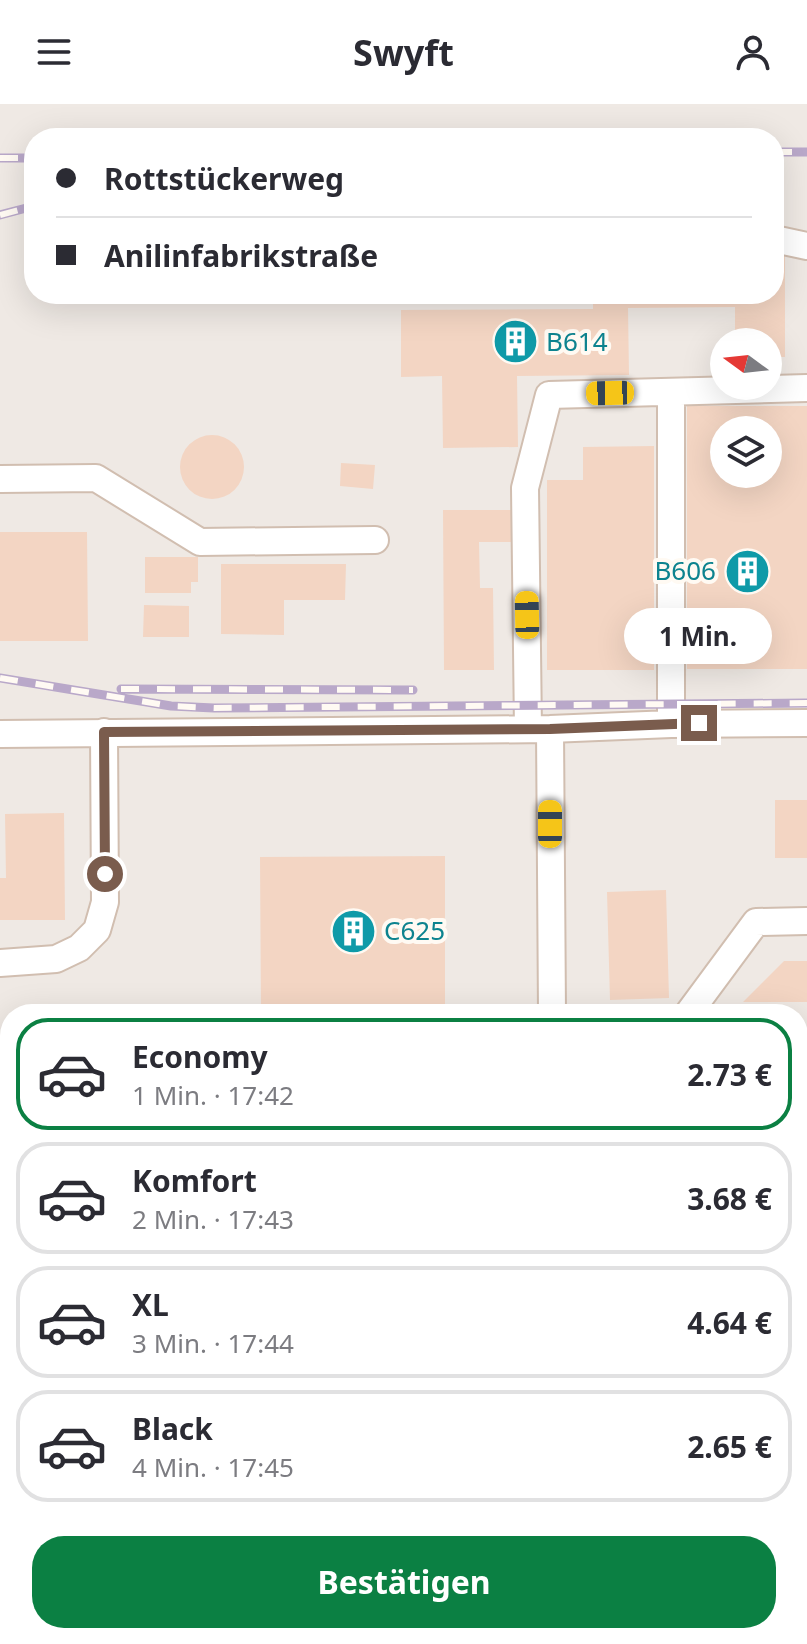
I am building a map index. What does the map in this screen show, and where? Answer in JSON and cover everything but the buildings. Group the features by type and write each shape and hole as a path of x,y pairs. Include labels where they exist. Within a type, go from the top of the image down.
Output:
{"street":[{"path":"784,241 807,246"},
{"path":"552,1004 525,488 549,395 807,388"},
{"path":"671,392 671,724"},
{"path":"0,479 96,478 200,542 375,540"},
{"path":"0,734 807,723"},
{"path":"0,963 56,959 79,948 97,930 105,902 104,732"},
{"path":"695,1004 756,922 807,921"}],"shaded area":[{"path":"0,104 807,104 807,1004 0,1004"}],"railway":[{"path":"784,152 807,152"},
{"path":"0,158 24,158"},
{"path":"0,215 24,209"},
{"path":"0,678 171,706 214,708 807,703"},
{"path":"121,689 413,690"}],"place":[{"name":"B614","path":"515,342"},
{"name":"B606","path":"747,571"},
{"name":"C625","path":"353,931"}],"route":[{"path":"105,874 104,732 550,729 699,723"}]}
